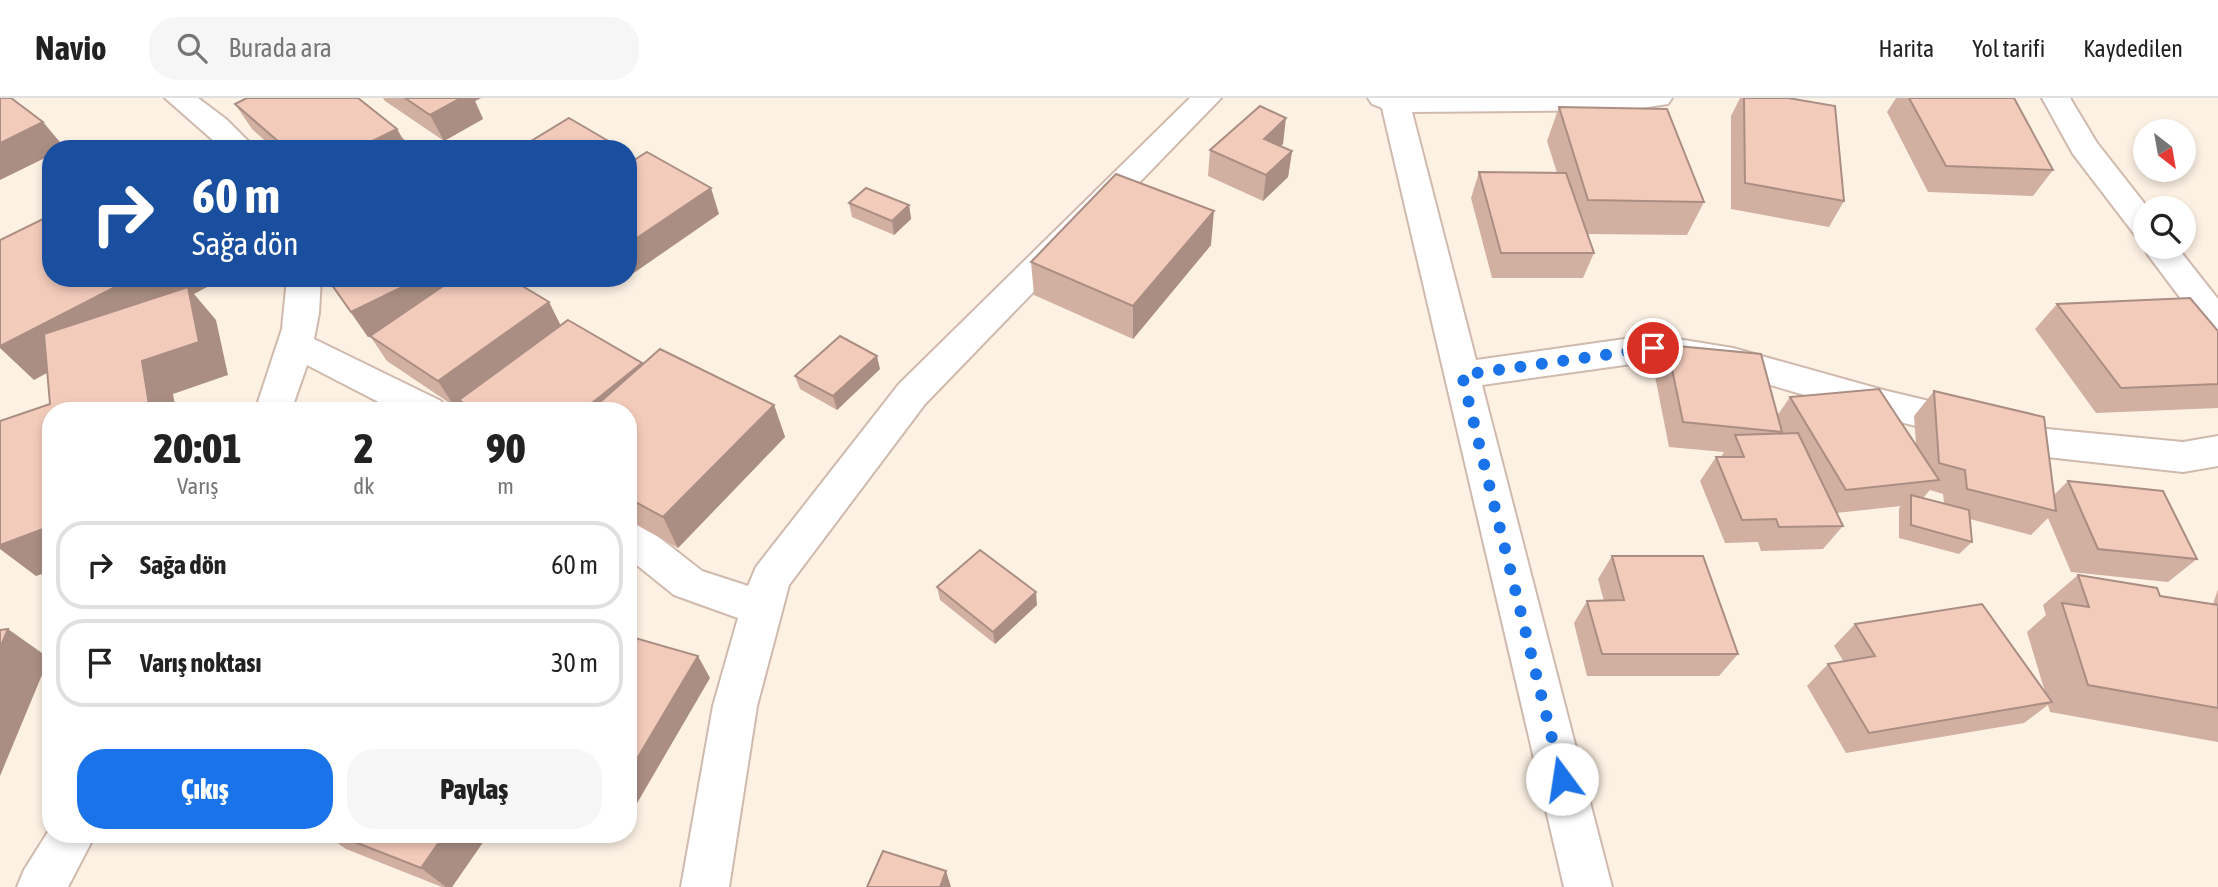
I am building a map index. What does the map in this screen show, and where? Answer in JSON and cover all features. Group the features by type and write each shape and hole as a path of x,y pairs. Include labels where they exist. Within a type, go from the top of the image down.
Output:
{"street":[{"path":"179,98 232,140"},
{"path":"705,887 735,706 770,579 912,394 1207,98"},
{"path":"1588,887 1462,375 1388,101 1628,101 1658,98"},
{"path":"2056,98 2084,147 2133,210"},
{"path":"2169,259 2218,323"},
{"path":"276,402 297,345 304,287"},
{"path":"297,345 410,402"},
{"path":"1462,375 1653,348 1733,361 1883,404 2047,443 2183,457 2218,451"},
{"path":"637,542 688,583 762,609"},
{"path":"41,887 67,843"}],"building":[{"path":"0,98 11,98 43,122 0,143"},
{"path":"247,98 358,98 397,129 374,140 277,140 235,104"},
{"path":"405,98 461,98 430,115"},
{"path":"1744,98 1788,98 1835,106 1844,201 1745,183"},
{"path":"1909,98 2014,98 2053,170 1946,166"},
{"path":"1260,106 1286,118 1264,139 1292,151 1266,175 1210,150"},
{"path":"1559,107 1667,109 1704,202 1588,200"},
{"path":"569,118 607,140 533,140"},
{"path":"647,152 711,188 637,238 637,158"},
{"path":"1479,172 1566,173 1594,253 1501,253"},
{"path":"1116,174 1214,211 1133,306 1031,262"},
{"path":"866,188 909,205 892,221 849,203"},
{"path":"42,219 42,287 115,287 0,346 0,240"},
{"path":"188,287 199,342 142,361 149,402 50,402 44,334"},
{"path":"333,287 402,287 351,312"},
{"path":"442,287 524,287 549,302 438,381 370,336"},
{"path":"2190,298 2218,331 2218,384 2121,388 2057,304"},
{"path":"568,320 642,363 593,402 459,400"},
{"path":"840,336 877,356 833,396 795,376"},
{"path":"1667,345 1761,354 1782,432 1683,422"},
{"path":"660,349 774,405 663,517 637,503 637,402 600,402"},
{"path":"1879,389 1939,480 1846,490 1790,397"},
{"path":"1934,391 2044,417 2056,511 1967,489 1965,470 1939,463"},
{"path":"42,407 42,529 0,545 0,421"},
{"path":"1798,433 1843,526 1779,527 1776,519 1742,520 1716,457 1744,457 1735,435"},
{"path":"2068,481 2163,491 2197,559 2098,549"},
{"path":"1911,495 1969,510 1972,542 1911,525"},
{"path":"980,550 1036,592 993,632 937,587"},
{"path":"1612,556 1703,556 1738,654 1602,654 1587,601 1624,600"},
{"path":"2078,575 2157,588 2160,596 2218,605 2218,708 2088,685 2062,603 2089,607"},
{"path":"1982,604 2052,702 1869,733 1828,664 1875,656 1855,624"},
{"path":"8,629 0,648 0,630"},
{"path":"637,639 698,656 637,759"},
{"path":"357,843 438,843 421,868"},
{"path":"883,851 946,871 940,887 867,887"}],"route":[{"path":"1562,779 1462,375 1653,348"}]}
